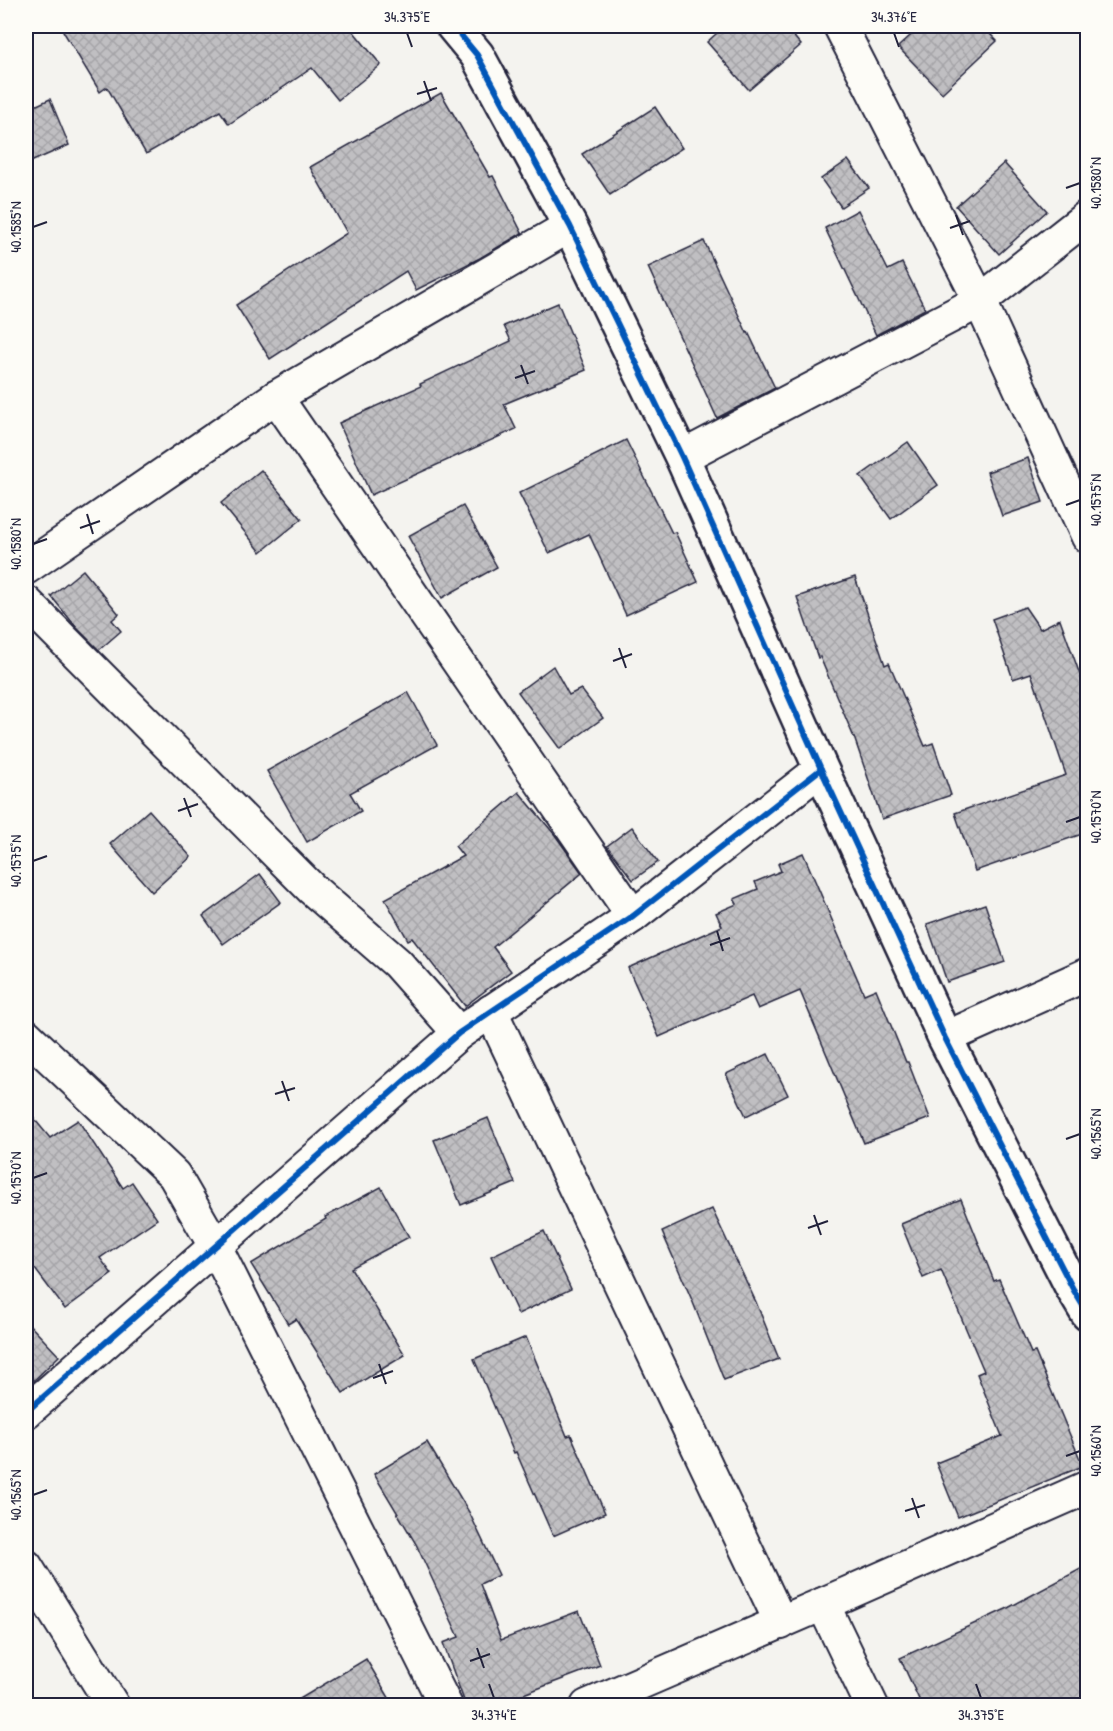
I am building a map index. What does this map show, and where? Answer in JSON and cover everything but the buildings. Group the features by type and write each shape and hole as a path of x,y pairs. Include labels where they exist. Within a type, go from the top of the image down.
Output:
{"street":[{"path":"453,26 477,55 570,226 682,457 821,769 945,1038 1073,1289 1088,1314"},
{"path":"840,26 980,301 1088,537"},
{"path":"682,457 980,301 1088,216"},
{"path":"26,568 276,397 570,226"},
{"path":"276,397 633,916"},
{"path":"26,602 312,889 397,963 459,1033"},
{"path":"26,1412 459,1033 633,916 821,769"},
{"path":"945,1038 1088,974"},
{"path":"491,1011 782,1623"},
{"path":"26,1035 174,1175 215,1246 446,1706"},
{"path":"587,1706 782,1623 1088,1487"},
{"path":"26,1566 113,1706"},
{"path":"823,1604 872,1706"}],"cycle path":[{"path":"453,26 477,55 570,226 682,457 821,769 945,1038 1073,1289 1088,1314"},
{"path":"26,1412 459,1033 633,916 821,769"}]}
